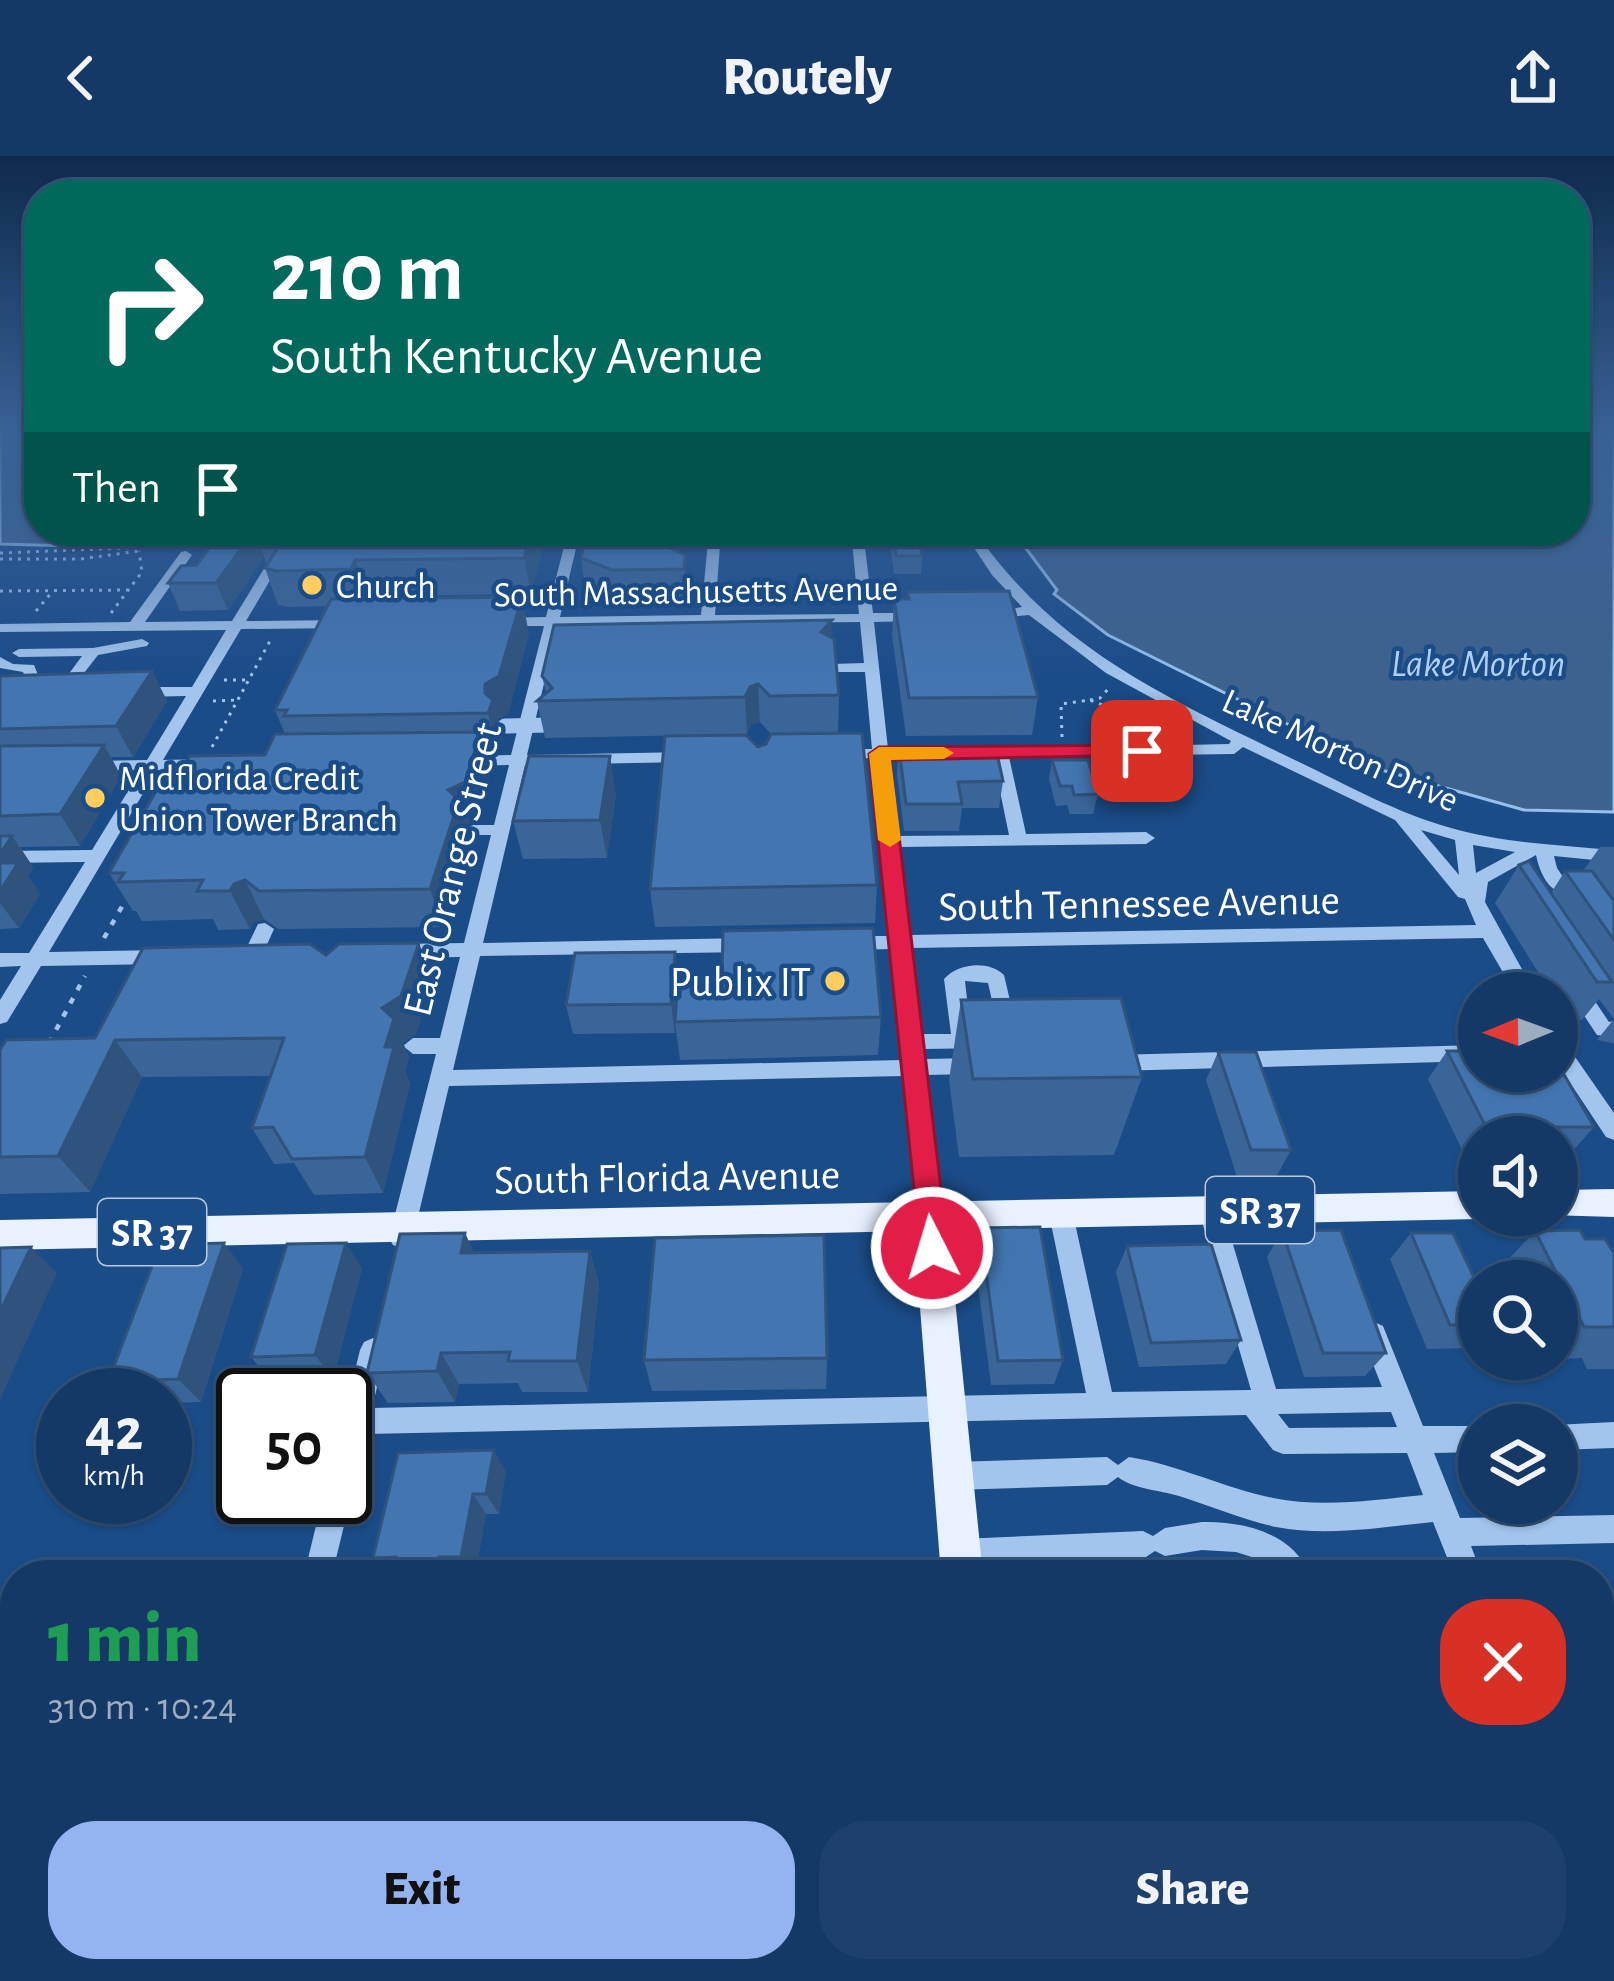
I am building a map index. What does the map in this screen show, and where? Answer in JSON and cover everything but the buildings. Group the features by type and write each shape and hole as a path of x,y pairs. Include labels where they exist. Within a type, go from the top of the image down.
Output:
{"main road":[{"path":"1578,1204 1614,1203"},
{"name":"South Florida Avenue","path":"0,1235 1211,1211 1335,1224 1458,1208"},
{"path":"930,1217 961,1560"}],"street":[{"path":"0,1017 151,765 202,696 284,546"},
{"name":"East Orange Street","path":"395,1259 570,546"},
{"path":"708,620 714,546"},
{"path":"858,546 930,1217"},
{"name":"Lake Morton Drive","path":"978,546 995,573 1032,610 1111,669 1240,739 1397,813 1464,837 1614,856"},
{"path":"134,627 186,556"},
{"path":"982,616 1032,610"},
{"name":"South Massachusetts Avenue","path":"488,622 941,616"},
{"path":"824,618 826,637"},
{"path":"609,641 611,621"},
{"path":"3,632 36,622 134,627 371,624"},
{"path":"36,622 8,659 10,668 29,668 32,679 72,679 93,652"},
{"path":"8,659 142,643"},
{"path":"832,668 872,667"},
{"path":"22,694 89,693"},
{"path":"111,693 202,696"},
{"path":"505,726 548,724 526,724"},
{"path":"956,753 1234,749 1240,739"},
{"path":"1000,752 1019,840"},
{"path":"821,754 935,753"},
{"path":"433,761 712,756"},
{"path":"67,766 236,764"},
{"path":"1397,813 1475,908 1512,972"},
{"path":"472,830 500,830"},
{"path":"1464,837 1463,871 1475,908"},
{"path":"890,842 1147,838"},
{"path":"1475,908 1479,879 1539,849 1567,892 1536,899"},
{"path":"0,857 97,856"},
{"path":"254,955 265,929"},
{"name":"South Tennessee Avenue","path":"819,944 1488,931"},
{"path":"912,1041 986,1043 1001,1037 1006,1028 985,941"},
{"path":"377,952 775,944"},
{"path":"0,960 183,956"},
{"path":"962,1042 954,979 961,974 990,973"},
{"path":"1578,988 1609,1029"},
{"path":"413,1046 448,1046"},
{"path":"1089,1063 1458,1054"},
{"path":"440,1078 998,1066"},
{"path":"1578,1079 1614,1131"},
{"path":"1211,1211 1260,1402 1282,1442 1458,1440"},
{"path":"1061,1214 1101,1404"},
{"path":"1366,1314 1462,1560"},
{"path":"369,1368 379,1329"},
{"path":"372,1421 1398,1399"},
{"path":"1578,1437 1614,1436"},
{"path":"953,1476 1118,1471 1173,1476 1231,1499 1304,1517 1614,1529"},
{"path":"322,1560 330,1524"},
{"path":"998,1560 1203,1534 1255,1540 1278,1560"}],"path":[{"path":"0,556 81,559 145,546"},
{"path":"110,614 142,572 139,548"},
{"path":"36,622 53,590"},
{"path":"0,591 129,590"},
{"path":"209,753 272,636"},
{"path":"220,680 248,680"},
{"path":"1061,737 1061,704 1104,695 1111,682"},
{"path":"202,696 238,700"},
{"path":"1090,700 1183,736"},
{"path":"104,938 134,886"},
{"path":"43,1054 86,976"}],"water":[{"path":"0,513 24,513 24,545 0,544"},
{"name":"Lake Morton","path":"1590,513 1614,513 1614,812 1524,810 1378,769 1108,635 1054,594 1057,590 1024,546 1590,546"}],"slow traffic":[{"path":"890,840 879,754 944,753"}],"place":[{"name":"Church","path":"312,585"},
{"name":"Midflorida Credit Union Tower Branch","path":"95,798"},
{"name":"Publix IT","path":"835,981"}],"route":[{"path":"932,1248 879,754 1142,751"}]}
